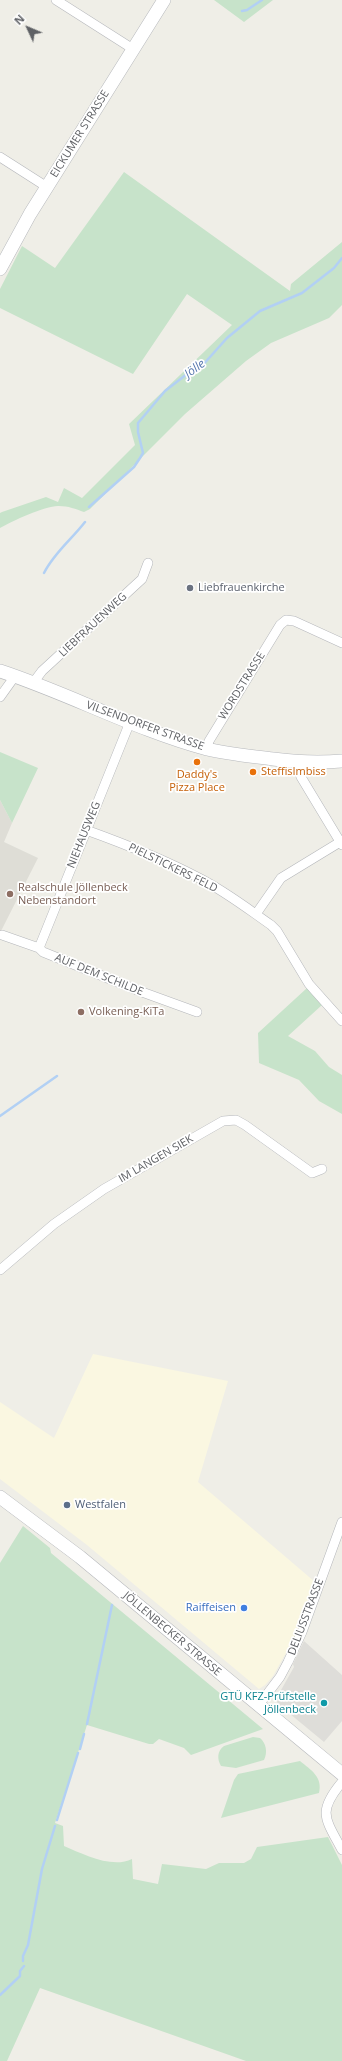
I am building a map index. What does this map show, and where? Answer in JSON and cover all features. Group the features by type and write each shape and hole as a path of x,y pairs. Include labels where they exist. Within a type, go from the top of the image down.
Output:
{"main road":[{"name":"EICKUMER STRASSE","path":"0,269 4,253 164,0"},
{"name":"VILSENDORFER STRASSE","path":"0,671 130,722 207,748 236,755 295,761 342,761"},
{"name":"JÖLLENBECKER STRASSE","path":"0,1497 80,1557 258,1706 342,1774"}],"street":[{"path":"56,0 133,49"},
{"path":"0,157 47,187"},
{"name":"LIEBFRAUENWEG","path":"33,683 42,671 142,579 148,563"},
{"name":"WORDSTRASSE","path":"207,748 209,741 280,625 286,620 294,620 342,643"},
{"path":"0,697 15,676"},
{"name":"NIEHAUSWEG","path":"39,948 130,722"},
{"path":"256,914 281,878 341,843 301,777 295,761"},
{"name":"PIELSTICKERS FELD","path":"86,830 139,850 200,878 256,914 277,931 309,984 342,1021"},
{"name":"AUF DEM SCHILDE","path":"2,936 39,948 43,952 134,990 197,1012"},
{"name":"IM LANGEN SIEK","path":"0,1270 54,1224 104,1189 223,1121 236,1120 245,1125 312,1172 322,1169"},
{"name":"DELIUSSTRASSE","path":"258,1706 280,1677 302,1632 342,1522"},
{"path":"342,1782 331,1794 325,1810 328,1824 342,1850"}],"shaded area":[{"name":"Realschule Jöllenbeck Nebenstandort","path":"0,800 12,823 4,842 38,858 0,933"},
{"path":"93,1354 228,1381 198,1482 315,1582 296,1635 273,1676 259,1689 87,1545 0,1479 0,1402 54,1438"},
{"path":"304,1641 342,1675 342,1721 324,1742 278,1704 276,1699 294,1667 293,1664"}],"green space":[{"path":"214,0 273,0 244,22"},
{"path":"124,172 290,291 291,284 342,242 342,305 329,318 271,343 246,361 185,414 90,509 84,512 66,507 54,506 30,514 0,528 0,513 46,497 58,502 64,488 82,498 135,445 129,424 232,325 187,294 133,374 0,308 0,289 22,246 55,268"},
{"path":"0,752 38,768 12,823 0,800"},
{"path":"307,988 322,1005 288,1036 315,1051 329,1067 342,1075 342,1114 319,1101 299,1080 259,1063 258,1033"},
{"path":"23,1526 50,1548 51,1553 263,1729 191,1755 184,1748 159,1739 153,1744 149,1744 87,1725 55,1823 63,1826 64,1846 89,1856 107,1861 124,1862 132,1859 133,1879 158,1884 162,1864 206,1869 219,1863 244,1863 251,1859 257,1847 328,1837 342,1865 342,2061 246,2061 40,1988 7,2061 0,2061 0,1563"},
{"path":"253,1737 260,1738 264,1742 266,1751 264,1760 236,1768 221,1766 218,1755 224,1746"},
{"path":"300,1761 318,1778 320,1787 319,1793 221,1818 234,1780 238,1774"}],"waterway":[{"path":"242,11 247,10 262,0"},
{"name":"Jölle","path":"89,507 134,467 140,458 143,453 138,432 138,423 165,391 187,374 201,367 227,338 260,311 302,293 334,268 342,258"},
{"name":"Jölle","path":"44,573 58,553 85,522"},
{"path":"0,1116 57,1076"},
{"path":"87,1724 112,1605"},
{"path":"80,1749 84,1734"},
{"path":"57,1820 78,1753"},
{"path":"23,1961 23,1956 28,1945 42,1869 55,1826"},
{"path":"0,1995 20,1976 20,1971 24,1966"}],"place":[{"name":"Liebfrauenkirche","path":"190,588"},
{"name":"Daddy's Pizza Place","path":"197,762"},
{"name":"SteffisImbiss","path":"253,772"},
{"name":"Realschule Jöllenbeck Nebenstandort","path":"10,894"},
{"name":"Volkening-KiTa","path":"81,1012"},
{"name":"Westfalen","path":"67,1505"},
{"name":"Raiffeisen","path":"244,1608"},
{"name":"GTÜ KFZ-Prüfstelle Jöllenbeck","path":"324,1703"}]}
